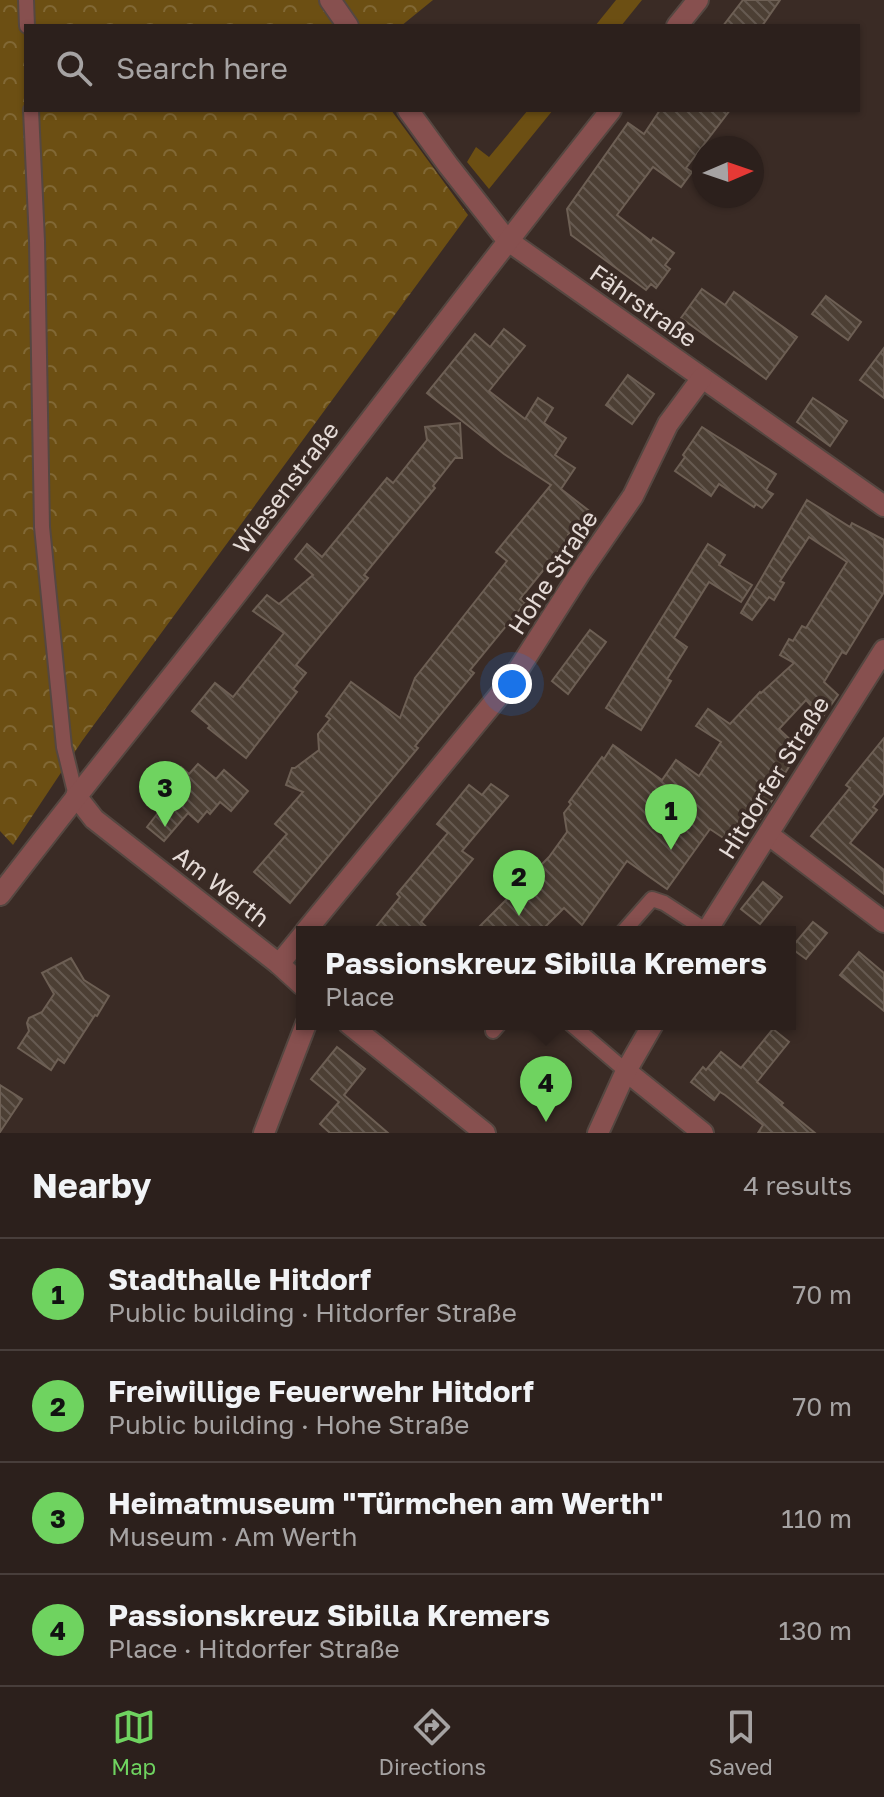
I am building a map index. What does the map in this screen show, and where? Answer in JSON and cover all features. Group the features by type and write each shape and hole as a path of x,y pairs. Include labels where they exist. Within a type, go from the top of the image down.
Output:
{"street":[{"path":"330,0 347,24"},
{"path":"679,24 698,0"},
{"name":"Fährstraße","path":"410,112 507,240 884,506"},
{"name":"Wiesenstraße","path":"0,895 609,112"},
{"name":"Hohe Straße","path":"311,926 511,681 633,496 668,424 702,378"},
{"name":"Hitdorfer Straße","path":"710,926 884,650"},
{"name":"Am Werth","path":"76,796 94,819 296,980"},
{"path":"769,835 884,922"},
{"name":"Hohe Straße","path":"279,964 296,944"},
{"path":"264,1133 304,1030"},
{"path":"356,1030 485,1133"},
{"path":"598,1133 626,1071 650,1030"},
{"path":"626,1071 703,1133"}],"lane":[{"path":"26,0 27,24"},
{"path":"31,112 37,241 42,527 64,747 76,796"},
{"path":"628,926 652,899 664,903 699,926"},
{"path":"578,1030 626,1071"}],"green space":[{"path":"0,0 433,0 403,24 24,24 24,112 392,112 468,215 82,741 13,845 0,831"},
{"path":"616,0 642,0 623,24 597,24"},
{"path":"526,112 551,112 489,189 467,162 476,147 489,157"}],"building":[{"path":"743,0 780,0 763,24 725,24"},
{"path":"659,112 728,112 710,136 692,136 692,160 686,168 692,172 681,187 653,167 617,215 651,241 653,238 674,253 665,265 670,269 656,288 651,284 646,290 571,235 567,209 628,123 644,134"},
{"path":"702,289 725,305 734,292 797,337 766,379 681,318"},
{"path":"826,296 861,322 848,340 812,314"},
{"path":"504,329 525,346 489,391 525,419 538,398 553,408 544,423 566,438 555,455 575,468 561,489 588,510 520,599 525,603 470,670 474,673 415,746 418,748 290,903 254,872 287,834 275,824 303,792 286,785 292,768 319,750 318,734 330,719 326,716 351,682 400,718 415,678 507,561 496,552 551,485 504,454 427,393 475,334 490,347"},
{"path":"884,348 884,398 860,380"},
{"path":"628,375 654,394 632,424 606,405"},
{"path":"813,398 847,421 830,446 797,422"},
{"path":"460,423 462,458 455,458 433,486 435,488 364,575 368,578 296,665 306,673 293,689 297,692 246,758 192,711 215,683 233,697 284,633 253,611 267,595 279,604 313,575 295,559 307,544 322,557 387,478 393,483 427,440 425,427"},
{"path":"702,427 776,474 766,490 773,494 762,508 756,504 754,507 719,484 711,496 675,471"},
{"path":"807,500 850,527 852,523 884,540 884,592 846,654 842,652 824,682 838,695 822,718 806,700 779,729 800,749 772,794 775,796 740,849 710,829 667,889 627,861 582,925 564,908 546,926 480,926 549,857 567,832 564,813 571,804 569,802 613,745 662,780 676,760 699,776 721,742 696,726 708,709 730,724 760,692 794,663 780,655 789,639 793,641 802,626 806,628 847,562 809,537 780,581 784,583 774,600 769,597 752,620 741,613"},
{"path":"708,544 725,555 719,565 752,585 741,602 709,582 674,638 687,647 667,679 671,681 641,730 606,708"},
{"path":"590,630 606,642 568,694 552,681"},
{"path":"884,738 884,793 873,807 877,810 850,843 884,870 884,894 811,836 850,788 846,785"},
{"path":"198,764 216,779 224,770 248,791 231,811 220,802 198,822 188,813 164,841 147,827 178,787 170,780 181,767 189,774"},
{"path":"491,784 508,796 462,851 473,859 421,922 425,926 377,926 400,897 397,894 448,833 437,824 469,785 482,795"},
{"path":"763,882 782,897 760,924 741,909"},
{"path":"813,922 827,933 806,959 796,952 796,942"},
{"path":"859,952 884,973 884,1011 840,975"},
{"path":"71,958 84,980 109,996 64,1063 58,1059 51,1070 18,1048 29,1031 29,1018 42,1012 54,994 42,973"},
{"path":"772,1030 789,1042 757,1082 815,1133 758,1133 763,1125 725,1095 720,1092 714,1100 691,1082 721,1052 741,1068"},
{"path":"337,1047 365,1069 344,1095 388,1133 330,1133 320,1124 339,1102 311,1079"},
{"path":"0,1085 22,1099 0,1132"}],"place":[{"name":"Heimatmuseum \"Türmchen am Werth\"","path":"165,827"},
{"name":"Stadthalle Hitdorf","path":"671,850"},
{"name":"Freiwillige Feuerwehr Hitdorf","path":"519,916"},
{"name":"Passionskreuz Sibilla Kremers","path":"546,1122"}]}
